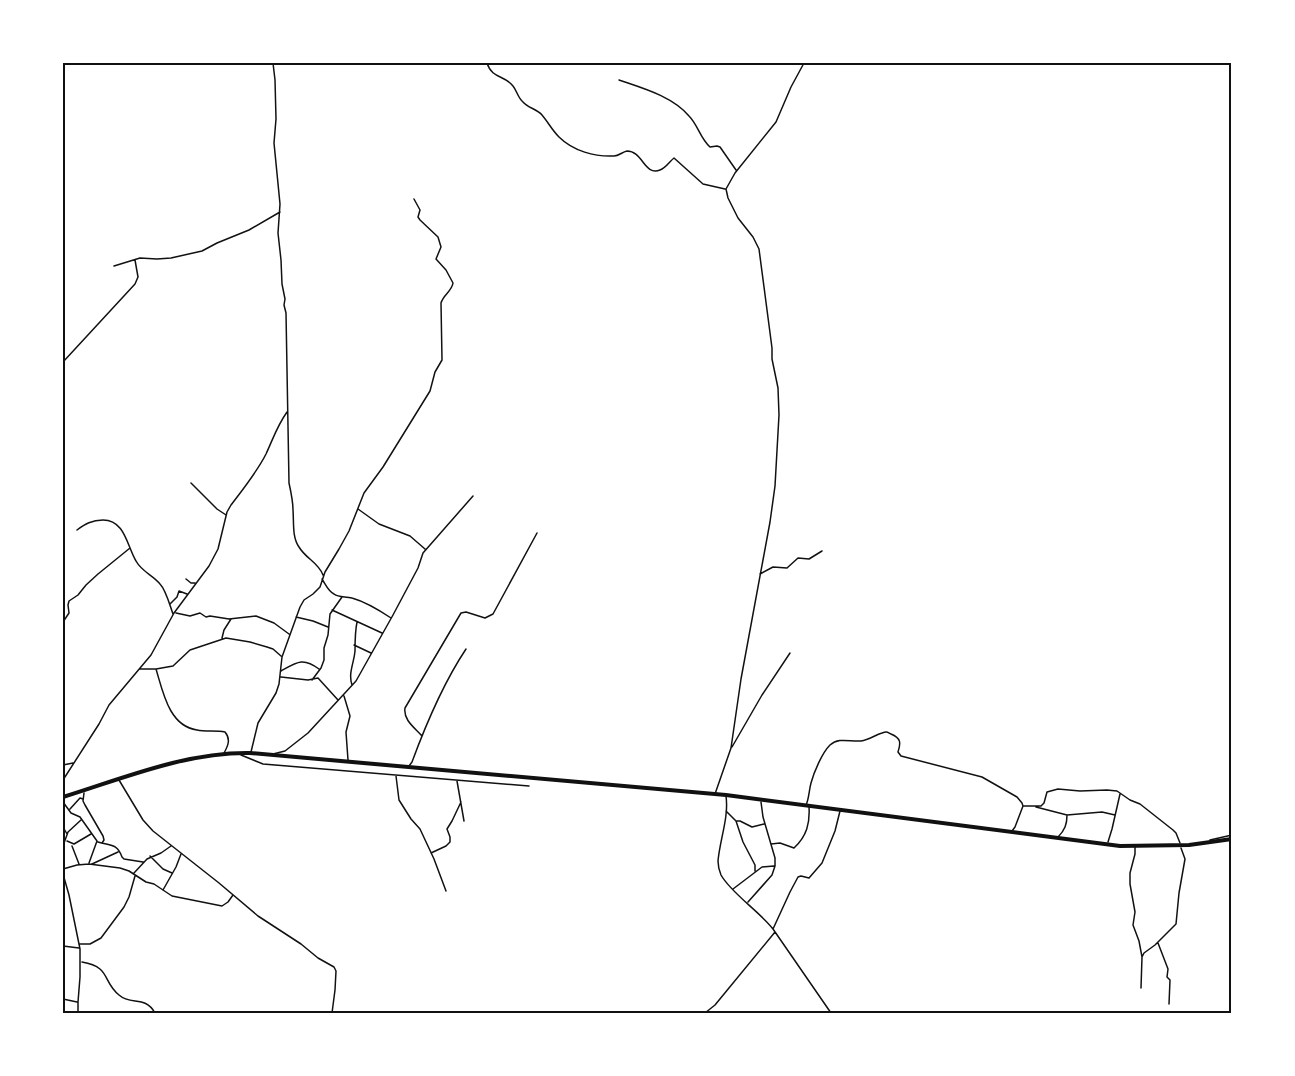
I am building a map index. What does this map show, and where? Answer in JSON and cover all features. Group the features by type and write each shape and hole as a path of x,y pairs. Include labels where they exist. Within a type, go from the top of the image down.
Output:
{"highway":[{"path":"63,797 151,768 204,756 250,753 726,795 1104,844 1180,846 1203,844 1232,837"}],"street":[{"path":"273,63 274,143 280,212 278,233 286,314 289,483 295,540 302,551 319,567 333,594 353,598 392,618"},
{"path":"487,63 491,72 511,84 522,102 541,113 558,136 573,148 594,155 618,156 629,152 639,156 647,168 653,170 662,169 674,158 703,184 726,189"},
{"path":"715,795 731,748 775,486 779,415 778,388 772,358 759,249 738,218 726,189 736,171 776,122 804,63"},
{"path":"619,80 654,93 681,107 696,123 704,141 710,147 720,147 736,171"},
{"path":"250,753 258,723 276,693 282,657 302,603 318,590 345,538 364,493 427,397 435,372 442,360 441,303 453,283 446,270 436,259 441,248 438,237 418,217 420,210 414,199"},
{"path":"114,266 135,259 171,258 202,251 249,230 280,212"},
{"path":"63,362 135,284 138,277 135,259"},
{"path":"63,780 109,705 140,669 174,614 209,566 218,549 231,505 261,463 276,429 288,410"},
{"path":"191,483 226,516"},
{"path":"272,754 285,751 308,734 353,686 392,618 426,550 473,496"},
{"path":"357,509 379,524 410,536 426,550"},
{"path":"77,530 87,523 99,520 113,521 119,527 136,562 160,584 174,614"},
{"path":"422,736 405,715 408,702 461,613 466,612 485,618 493,614 537,533"},
{"path":"63,622 69,613 69,601 130,547"},
{"path":"759,574 773,567 787,568 798,558 809,560 822,551"},
{"path":"186,579 191,583 196,583"},
{"path":"169,604 177,597 179,591 188,595"},
{"path":"312,680 324,660 330,614 342,597"},
{"path":"332,610 383,634"},
{"path":"174,614 190,616 198,613 206,617 231,619 256,616 274,623 290,635"},
{"path":"296,617 328,628"},
{"path":"222,639 224,630 231,619"},
{"path":"353,686 350,674 357,622"},
{"path":"140,669 173,666 190,650 226,638 273,649 282,657"},
{"path":"354,644 372,654"},
{"path":"408,767 448,678 466,649"},
{"path":"731,748 790,653"},
{"path":"280,671 300,661 319,670"},
{"path":"156,669 163,695 178,721 194,730 225,732 229,742 224,753"},
{"path":"280,677 312,680 318,678 338,701"},
{"path":"344,696 350,716 346,732 347,760"},
{"path":"771,844 780,843 794,848 807,830 810,817 807,806 811,782 831,744 847,739 860,741 869,739 884,732 898,737 900,742 898,752 901,756 982,777 1017,797 1023,806 1015,828 1011,832"},
{"path":"236,753 263,764 529,786"},
{"path":"63,765 74,762"},
{"path":"396,775 399,800 420,829 446,891"},
{"path":"119,779 143,820 153,831 258,916 334,967 336,971 332,1013"},
{"path":"457,780 464,821"},
{"path":"83,790 85,806 101,833 104,840 102,843"},
{"path":"1034,807 1042,805 1047,792 1052,790 1107,790 1120,793 1130,801 1140,804 1176,833 1185,859 1176,924 1142,957"},
{"path":"1104,844 1109,839 1120,793"},
{"path":"726,795 727,803 718,865 721,875 776,932 831,1013"},
{"path":"69,810 80,798 83,800"},
{"path":"747,903 772,875 775,866 761,800"},
{"path":"63,802 71,813 82,819 97,841 114,846 124,859 143,862"},
{"path":"431,853 450,842 447,829 461,802"},
{"path":"1023,806 1067,815 1102,812 1115,815"},
{"path":"773,929 798,877 809,878 822,863 835,831 840,810"},
{"path":"726,811 736,821 742,842 755,865 755,871"},
{"path":"1058,838 1064,832 1067,815"},
{"path":"63,846 67,835 82,819"},
{"path":"736,821 752,827 765,823"},
{"path":"63,827 67,835"},
{"path":"72,844 92,834"},
{"path":"65,840 72,844 80,865"},
{"path":"90,864 97,841"},
{"path":"78,944 90,944 101,938 124,907 129,897 134,874 143,862 171,846"},
{"path":"1135,846 1130,884 1135,912 1133,924 1142,957 1141,988"},
{"path":"90,864 120,852"},
{"path":"163,890 181,853"},
{"path":"150,856 163,869 173,873"},
{"path":"63,869 90,864 120,868 172,896 222,906 233,895"},
{"path":"733,889 755,871 775,866"},
{"path":"63,874 80,949 78,1013"},
{"path":"705,1013 715,1005 776,932"},
{"path":"1158,942 1170,980 1169,1004"},
{"path":"63,946 80,949"},
{"path":"80,962 88,963 101,970 121,997 148,1004 155,1013"},
{"path":"63,999 78,1002"}]}
